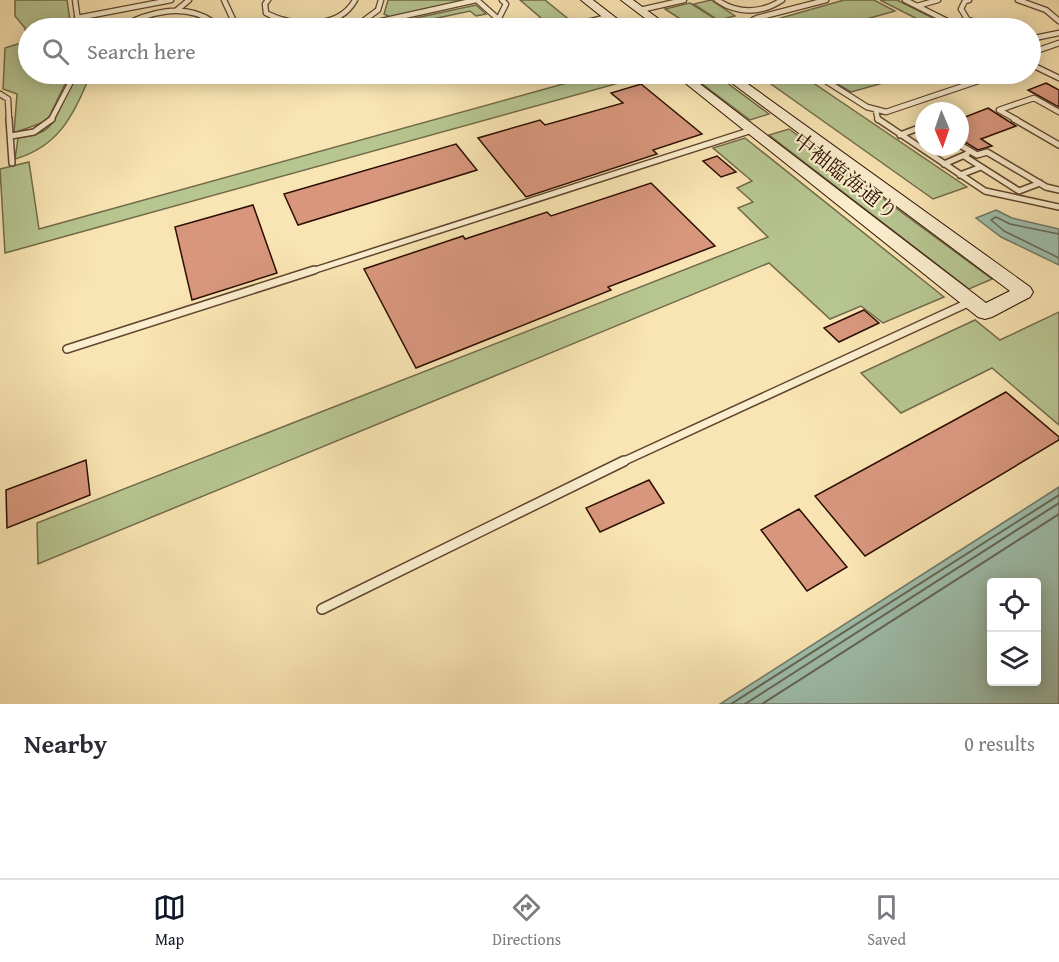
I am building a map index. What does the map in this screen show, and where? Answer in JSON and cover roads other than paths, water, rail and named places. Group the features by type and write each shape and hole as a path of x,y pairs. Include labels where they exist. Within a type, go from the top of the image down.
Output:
{"street":[{"path":"586,0 608,17 640,10"},
{"path":"626,0 651,18"},
{"name":"中袖臨海通り","path":"693,84 979,307 1024,292 740,84"},
{"path":"753,130 788,119"}],"lane":[{"path":"75,0 77,18 171,0"},
{"path":"177,10 189,0"},
{"path":"225,0 233,18"},
{"path":"268,0 265,4 266,13 273,18"},
{"path":"333,18 350,9 355,0"},
{"path":"381,0 378,10 381,18"},
{"path":"499,18 506,4 502,0"},
{"path":"640,10 684,0"},
{"path":"717,0 739,11 777,4 782,0"},
{"path":"757,18 823,0"},
{"path":"905,0 941,18"},
{"path":"917,6 938,0"},
{"path":"966,18 961,9 965,1 969,0"},
{"path":"1018,0 1056,15 1059,21"},
{"path":"402,18 477,1 496,18"},
{"path":"139,18 177,10 197,12 210,18"},
{"path":"370,18 378,10"},
{"path":"604,18 608,17"},
{"path":"1041,38 1059,33"},
{"path":"1041,49 1059,43"},
{"path":"1041,69 1059,78"},
{"path":"11,136 34,132 51,122 70,84"},
{"path":"831,84 876,111 893,112 971,84"},
{"path":"0,94 8,99 12,163"},
{"path":"1059,112 1034,98 999,110 1059,145"},
{"path":"876,111 878,121 915,143"},
{"path":"900,135 915,129"},
{"path":"67,349 753,130"},
{"path":"969,150 977,156 987,152 1040,183 1059,190"},
{"path":"934,156 985,191 1059,207"},
{"path":"944,164 964,156 1019,191 1040,183"},
{"path":"960,175 981,167"},
{"path":"322,609 410,569 657,445 747,403 979,307"}],"water":[{"path":"996,210 1012,218 1059,229 1059,265 1001,237 976,218"},
{"path":"1059,487 1059,704 720,704"}]}
